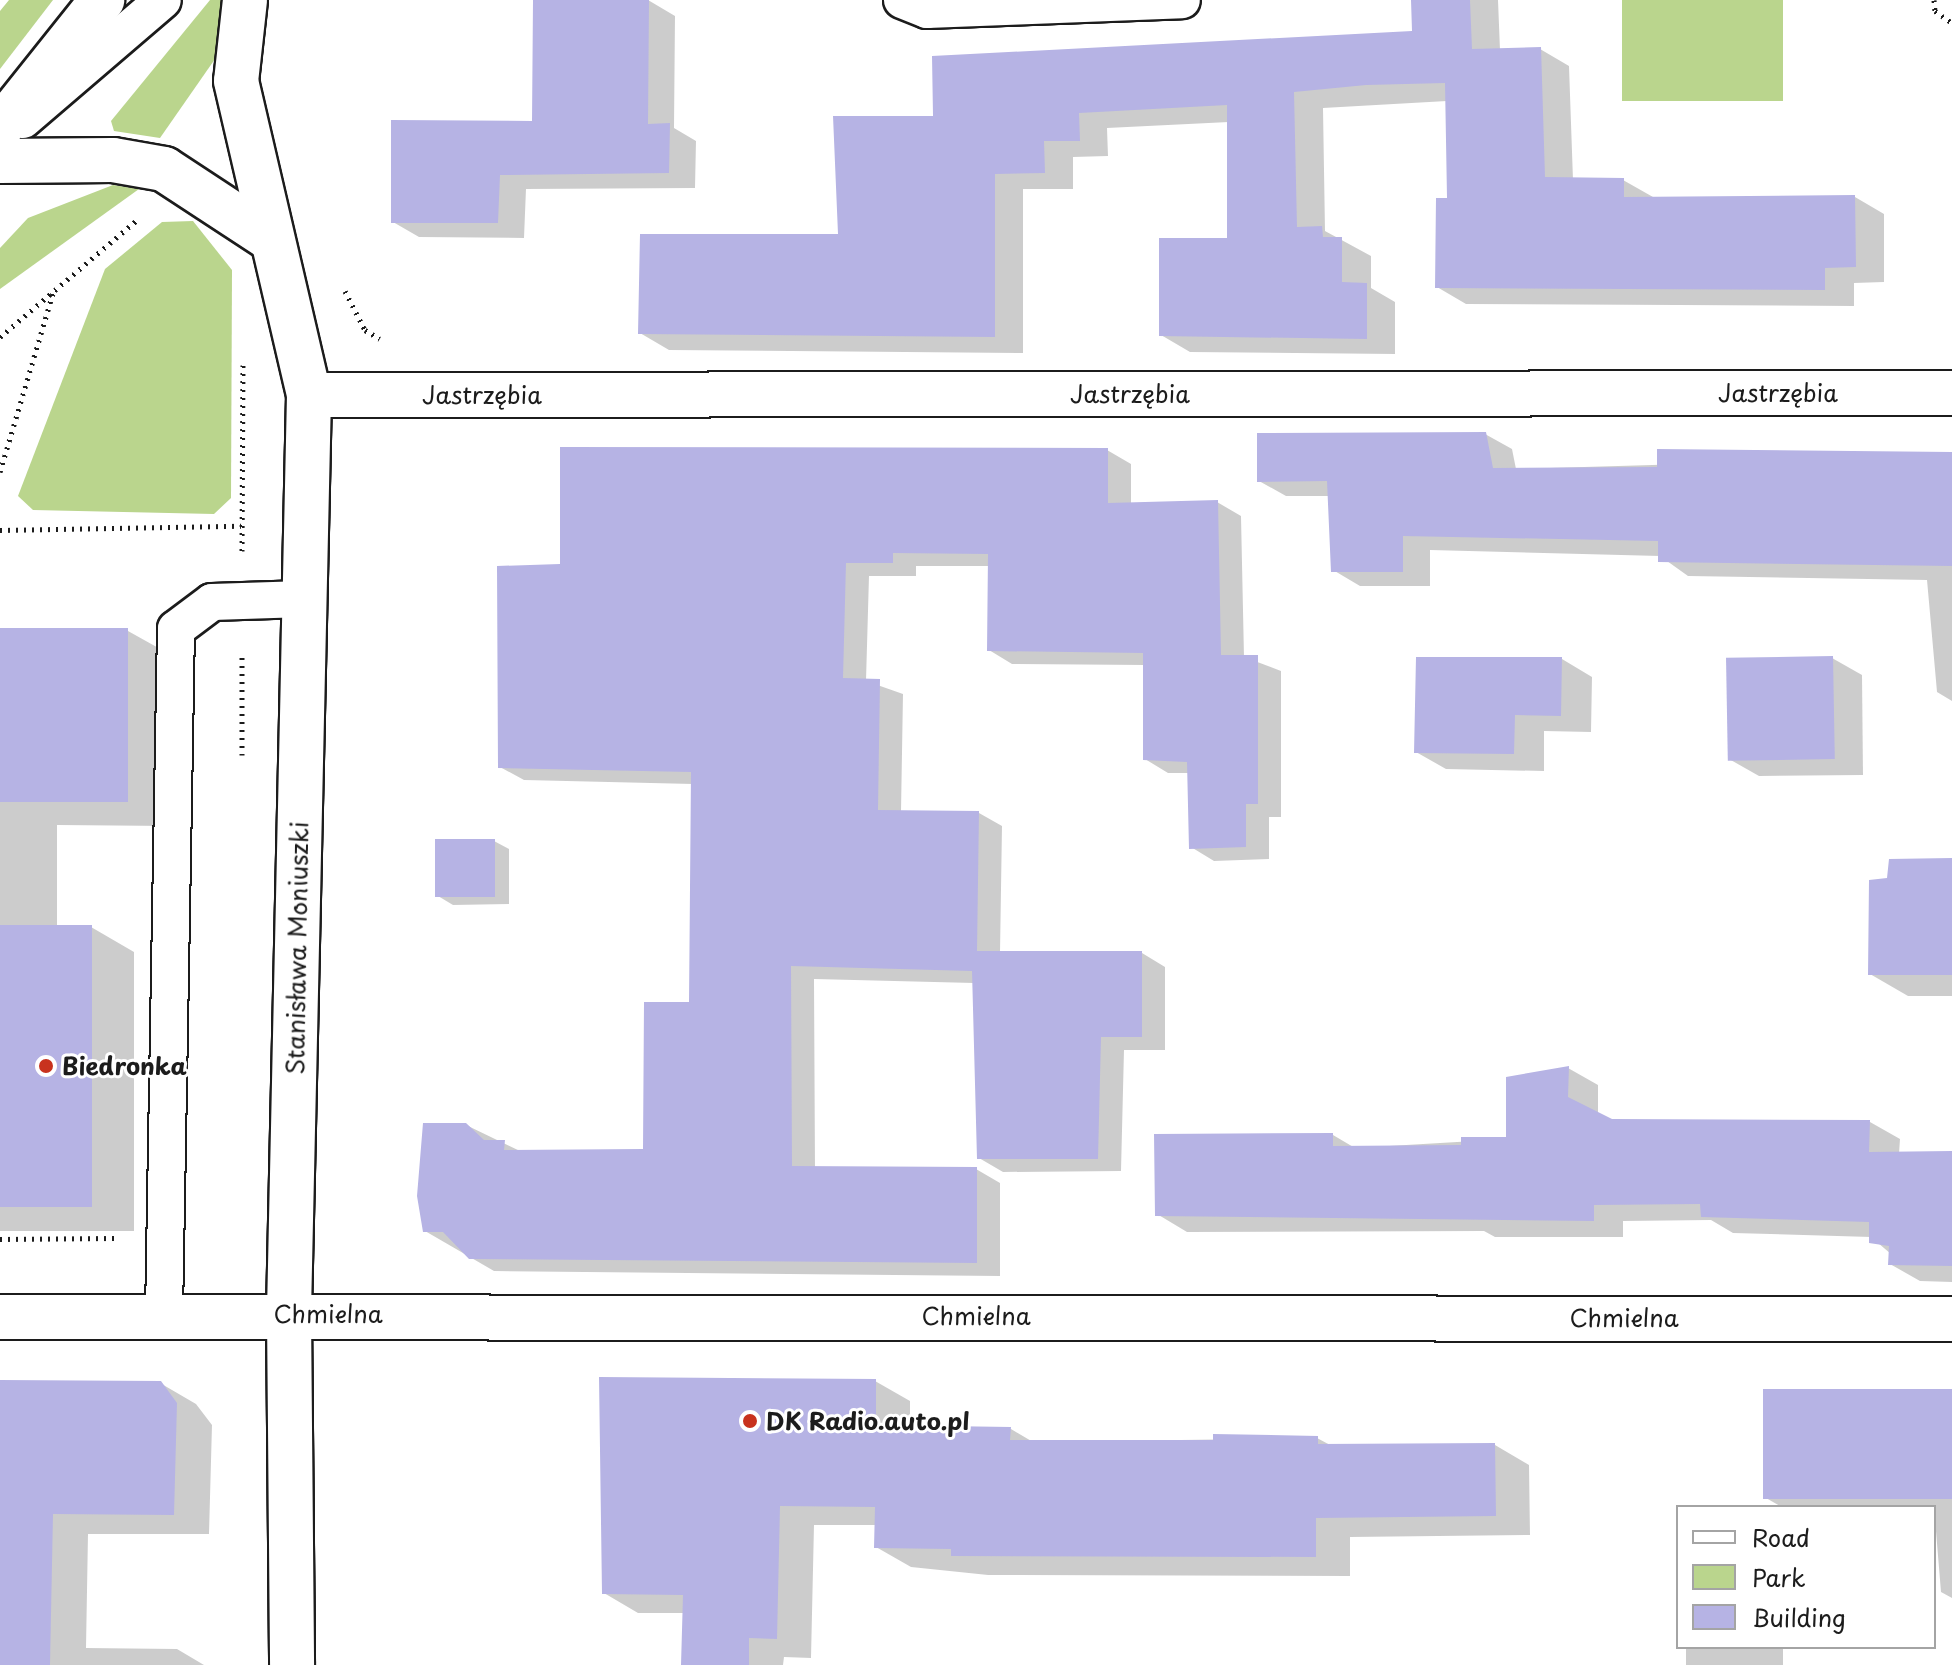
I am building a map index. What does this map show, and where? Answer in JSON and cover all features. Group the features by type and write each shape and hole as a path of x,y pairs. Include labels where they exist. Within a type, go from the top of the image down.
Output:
{"street":[{"path":"0,128 102,0"},
{"name":"Stanisława Moniuszki","path":"245,0 236,81 266,236 309,395 289,1313 292,1665"},
{"path":"0,161 113,160 164,169 266,236"},
{"name":"Jastrzębia","path":"309,395 1952,393"},
{"name":"Chmielna","path":"0,1317 289,1313 1952,1319"}],"lane":[{"path":"0,139 163,0"},
{"path":"902,0 927,10 1182,0"},
{"path":"164,1315 176,629 212,602 243,598 304,599"}],"path":[{"path":"1934,0 1935,11 1952,23"},
{"path":"343,286 365,330 390,344"},
{"path":"0,472 53,292"},
{"path":"242,771 243,349"},
{"path":"0,530 241,526"}],"green space":[{"path":"9,0 53,0 0,69 0,11"},
{"path":"210,0 224,0 215,59 160,138 114,131 111,121"},
{"path":"1622,0 1783,0 1783,101 1622,101"},
{"path":"113,185 139,189 0,289 0,248 28,218"},
{"path":"193,221 232,270 231,498 214,514 33,510 18,496 105,269 162,222"}],"building":[{"path":"533,0 649,0 648,124 670,123 669,173 500,175 498,223 391,223 391,120 532,121"},
{"path":"1411,0 1470,0 1472,49 1541,47 1545,177 1624,178 1624,197 1855,195 1856,267 1825,268 1825,290 1435,288 1436,198 1447,198 1445,83 1366,85 1294,92 1297,227 1322,226 1323,237 1342,237 1342,282 1367,283 1367,339 1159,336 1159,238 1227,238 1227,105 1079,113 1080,141 1044,141 1045,173 995,174 995,337 638,334 640,234 838,234 833,116 933,116 932,56 1412,31"},
{"path":"1486,432 1493,468 1657,467 1657,449 1952,452 1952,566 1658,562 1658,541 1403,536 1403,572 1331,572 1327,481 1257,482 1257,433"},
{"path":"560,447 1108,448 1108,503 1218,500 1221,655 1258,655 1258,804 1246,804 1246,847 1189,849 1187,762 1143,760 1143,653 987,651 988,554 893,553 893,563 846,563 843,678 880,679 878,810 979,811 977,951 1142,951 1142,1037 1101,1037 1098,1159 977,1159 972,971 791,966 792,1166 977,1167 977,1263 469,1259 443,1232 423,1232 417,1196 423,1123 466,1123 484,1140 505,1140 504,1150 643,1149 644,1002 689,1002 691,772 498,768 497,566 560,564"},
{"path":"0,628 128,628 128,802 0,802"},
{"path":"1833,656 1835,759 1728,761 1726,658"},
{"path":"1416,657 1562,657 1561,716 1515,715 1514,754 1414,753"},
{"path":"435,839 495,839 495,897 435,897"},
{"path":"1952,858 1952,975 1868,975 1869,880 1887,878 1889,859"},
{"name":"Biedronka","path":"0,925 92,925 92,1207 0,1207"},
{"path":"1569,1066 1568,1097 1612,1119 1870,1120 1869,1152 1952,1151 1952,1266 1888,1265 1889,1246 1869,1243 1869,1222 1701,1217 1700,1204 1594,1205 1594,1221 1155,1216 1154,1134 1333,1133 1333,1146 1461,1145 1461,1137 1506,1137 1506,1077"},
{"path":"599,1377 876,1379 876,1425 1011,1427 1010,1440 1213,1440 1213,1434 1318,1436 1318,1444 1495,1443 1496,1516 1316,1518 1316,1557 951,1556 951,1549 874,1548 875,1507 780,1506 777,1639 749,1638 749,1665 681,1665 683,1595 602,1594"},
{"path":"0,1380 161,1381 177,1403 174,1515 53,1514 50,1665 0,1665"},
{"path":"1763,1389 1952,1389 1952,1499 1763,1499"}],"place":[{"name":"Biedronka","path":"46,1066"},
{"name":"DK Radio.auto.pl","path":"750,1421"}]}
